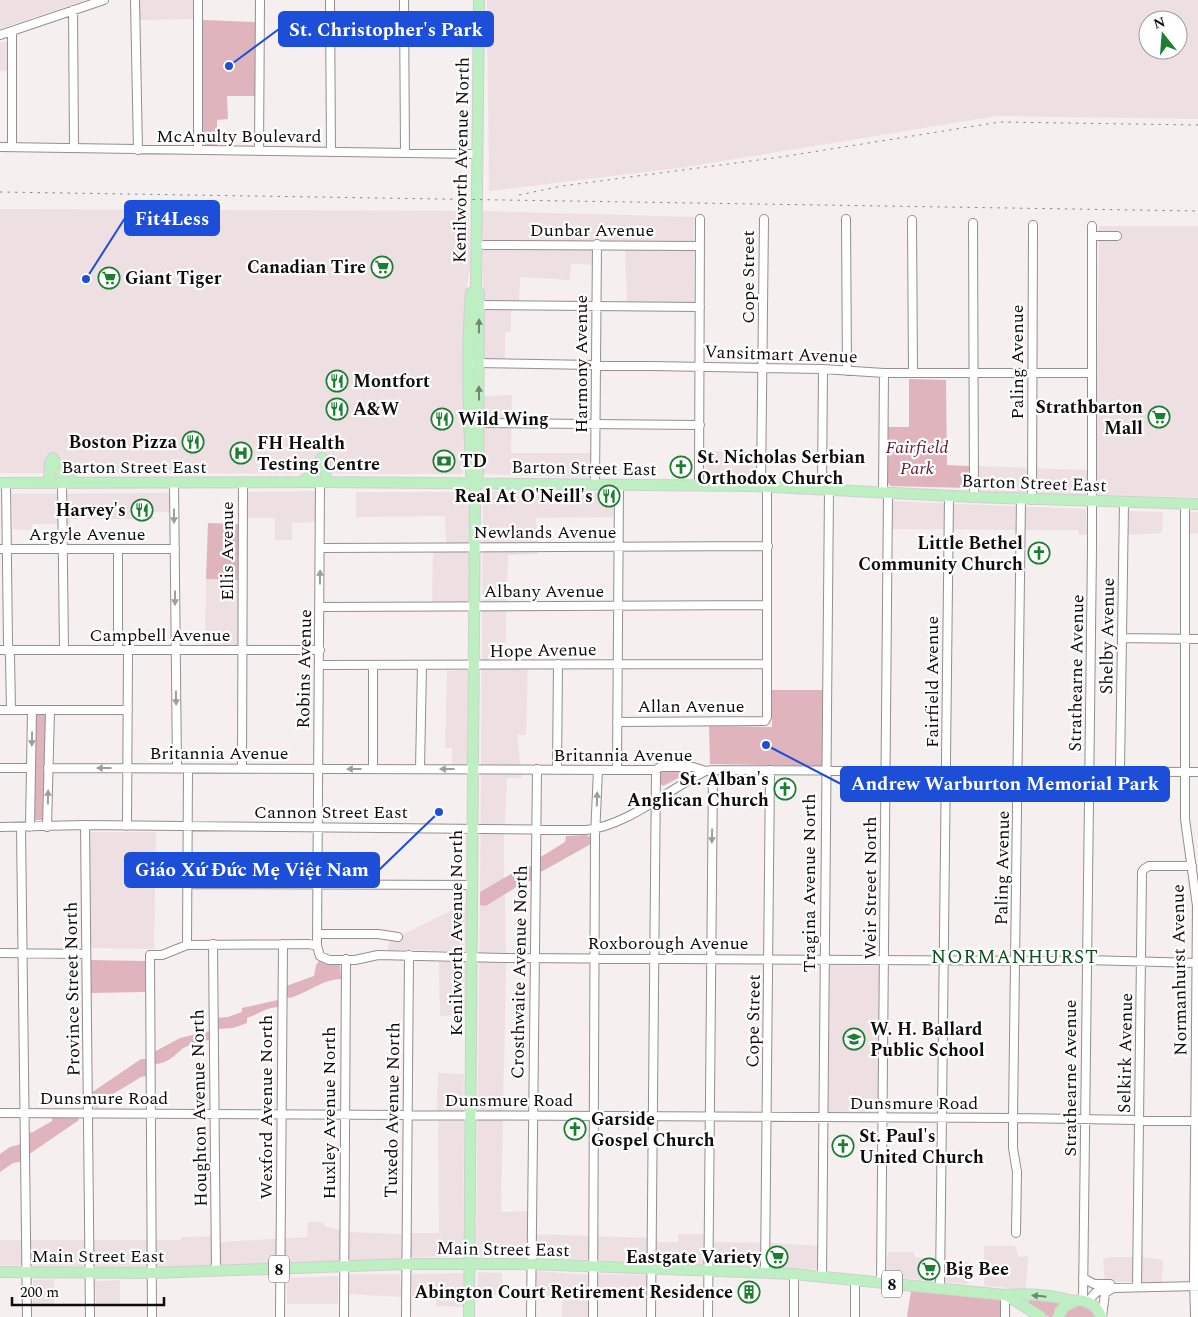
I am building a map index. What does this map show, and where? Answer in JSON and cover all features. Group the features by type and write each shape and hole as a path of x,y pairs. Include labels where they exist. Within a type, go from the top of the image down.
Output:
{"main road":[{"name":"Kenilworth Avenue North","path":"475,483 471,474 474,363 479,306 479,293 476,290 479,0"},
{"name":"Kenilworth Avenue North","path":"469,1317 475,483 478,474 479,423 470,308 471,293 476,290"},
{"path":"50,483 50,462 53,458 63,475 76,483"},
{"path":"298,482 312,474 322,458 325,461 323,482"},
{"name":"Barton Street East","path":"3,483 323,482 764,486 1032,500 1198,504"},
{"name":"Main Street East","path":"0,1272 152,1273 406,1264 531,1264 765,1272 1081,1301"},
{"name":"Main Street East","path":"1005,1294 1041,1317"},
{"path":"1058,1317 1064,1307 1081,1301 1097,1309 1101,1317"}],"street":[{"path":"0,35 104,0"},
{"path":"135,0 138,150"},
{"path":"198,0 198,150"},
{"path":"259,151 260,0"},
{"path":"330,0 331,152"},
{"path":"404,0 405,153"},
{"path":"73,10 74,148"},
{"path":"12,31 12,147"},
{"name":"McAnulty Boulevard","path":"0,147 477,154"},
{"path":"699,486 700,219"},
{"name":"Cope Street","path":"764,219 762,367 764,486 768,546 767,718 765,721"},
{"path":"846,219 847,370"},
{"path":"912,220 913,372"},
{"path":"973,223 974,497"},
{"name":"Paling Avenue","path":"1032,500 1033,225"},
{"name":"Strathearne Avenue","path":"1081,1301 1083,1278 1090,770 1092,226"},
{"path":"1092,236 1117,236"},
{"name":"Dunbar Avenue","path":"484,245 597,244 700,246"},
{"name":"Harmony Avenue","path":"595,484 597,244"},
{"path":"479,306 700,307"},
{"name":"Vansitmart Avenue","path":"474,363 762,367 884,372 1092,373"},
{"name":"Tragina Avenue North","path":"822,1277 825,770 823,369"},
{"name":"Weir Street North","path":"882,1283 886,771 884,372"},
{"path":"479,423 700,425"},
{"name":"Robins Avenue","path":"317,946 319,665 323,482"},
{"path":"3,483 11,710"},
{"path":"174,483 177,768"},
{"name":"Ellis Avenue","path":"242,483 242,769"},
{"path":"62,484 64,650"},
{"path":"617,770 619,484"},
{"name":"Fairfield Avenue","path":"940,1288 949,496"},
{"name":"Paling Avenue","path":"1016,1233 1017,1172 1013,1148 1013,1118 1021,499"},
{"name":"Shelby Avenue","path":"1120,770 1124,502"},
{"name":"Normanhurst Avenue","path":"1185,504 1185,819 1197,906 1197,1121 1194,1276 1197,1286 1195,1317"},
{"name":"Newlands Avenue","path":"321,548 768,546"},
{"name":"Argyle Avenue","path":"4,549 175,549"},
{"path":"118,549 118,650"},
{"name":"Albany Avenue","path":"320,607 767,605"},
{"path":"1122,638 1198,639"},
{"name":"Campbell Avenue","path":"0,650 320,650"},
{"path":"127,826 128,650"},
{"path":"557,770 558,664"},
{"name":"Hope Avenue","path":"319,665 767,664"},
{"path":"372,769 374,665"},
{"path":"420,770 422,665"},
{"path":"0,710 128,710"},
{"path":"30,827 32,710"},
{"path":"47,827 50,710"},
{"name":"Allan Avenue","path":"617,722 765,721"},
{"name":"Britannia Avenue","path":"48,768 656,770 660,768 693,767 710,771 1120,770 1198,772"},
{"path":"0,768 31,768"},
{"path":"187,945 188,768"},
{"name":"Crosthwaite Avenue North","path":"531,1317 537,769"},
{"path":"594,1317 593,1116 598,770"},
{"path":"651,1317 656,770"},
{"name":"Cope Street","path":"765,1272 770,770"},
{"path":"708,1317 711,958 710,771"},
{"name":"Cannon Street East","path":"0,827 85,825 596,829 613,823 710,771"},
{"name":"Province Street North","path":"85,825 90,1317"},
{"path":"21,827 27,1317"},
{"name":"Selkirk Avenue","path":"1137,1287 1142,873 1143,869 1148,866 1192,866"},
{"path":"187,884 473,885"},
{"path":"317,934 378,934 398,937"},
{"name":"Houghton Avenue North","path":"213,944 216,1271"},
{"name":"Wexford Avenue North","path":"280,1317 284,944"},
{"path":"152,1317 150,955 162,955 187,945 309,944 317,946"},
{"name":"Roxborough Avenue","path":"317,946 319,954 329,960 355,960 378,955 409,955 595,958 1086,960 1197,963"},
{"path":"0,952 86,954"},
{"name":"Tuxedo Avenue North","path":"406,1317 409,955"},
{"name":"Huxley Avenue North","path":"344,1317 346,959"},
{"name":"Dunsmure Road","path":"0,1112 1013,1118 1197,1121"},
{"path":"794,1274 794,1317"},
{"path":"1083,1278 1090,1283 1109,1283 1117,1288"},
{"path":"855,1280 855,1317"},
{"path":"1081,1301 1108,1287 1197,1286"},
{"path":"1101,1317 1105,1293 1117,1288"},
{"path":"1005,1294 1005,1317"}],"shaded area":[{"path":"0,0 86,0 0,29"},
{"path":"140,0 193,0 194,19 140,20"},
{"path":"487,0 1198,0 1198,119 997,116 686,167 489,191"},
{"path":"8,41 9,70 0,71 0,43"},
{"path":"0,209 468,211 471,263 467,285 463,474 0,473"},
{"path":"482,211 694,217 694,304 627,304 625,250 602,250 602,265 571,264 570,280 520,277 519,302 511,302 511,332 505,332 505,359 484,360"},
{"path":"1099,226 1198,226 1198,497 1096,495"},
{"path":"512,395 511,453 591,453 590,478 483,474 484,396"},
{"path":"706,451 755,452 755,480 706,480"},
{"path":"978,466 1087,470 1087,495 977,491"},
{"path":"316,491 317,522 292,523 292,540 275,540 275,518 248,518 248,492"},
{"path":"483,491 614,492 613,517 536,518 538,554 508,555 505,661 528,662 526,735 517,735 522,778 507,778 504,878 480,892"},
{"path":"356,492 470,492 468,543 446,543 445,516 356,517"},
{"path":"170,493 171,512 153,512 153,519 70,519 70,524 32,524 32,530 13,529 12,494"},
{"path":"884,501 1086,509 1087,535 1079,535 1078,530 884,529"},
{"path":"1129,511 1163,512 1162,533 1128,535"},
{"path":"1190,512 1198,512 1198,533 1190,534"},
{"path":"433,552 469,552 468,604 432,604"},
{"path":"206,579 238,580 238,645 205,645"},
{"path":"467,670 467,765 452,766 452,748 445,748 447,671"},
{"path":"156,832 154,949 93,948 90,944 88,833"},
{"path":"505,894 506,967 501,1212 528,1211 528,1234 657,1238 658,1242 678,1242 678,1234 714,1234 713,1242 821,1246 819,1269 525,1257 476,1257 480,905 486,906"},
{"path":"466,903 465,951 387,950 390,941"},
{"path":"439,962 466,962 467,1015 440,1016"},
{"name":"W. H. Ballard Public School","path":"829,965 879,966 878,1112 828,1113"},
{"path":"438,1073 464,1074 463,1112 437,1111"},
{"path":"438,1121 464,1121 463,1256 411,1257 410,1233 439,1233"},
{"path":"308,1222 322,1222 326,1227 348,1232 401,1234 402,1259 158,1267 0,1265 0,1240 181,1240 182,1237 219,1236 220,1242 307,1237"},
{"path":"984,1246 1015,1246 1019,1257 1028,1256 1026,1289 984,1286"},
{"path":"888,1252 914,1252 914,1257 969,1262 968,1284 886,1277"},
{"path":"1109,1257 1143,1257 1163,1260 1162,1283 1105,1281 1103,1259"},
{"path":"538,1271 589,1275 589,1317 562,1317 562,1297 535,1296 535,1274"},
{"path":"478,1272 502,1273 502,1295 477,1295"},
{"path":"463,1273 463,1307 436,1306 436,1296 412,1296 412,1274"},
{"path":"350,1274 400,1274 401,1297 349,1294"},
{"path":"598,1274 646,1275 647,1300 598,1299"},
{"path":"338,1276 338,1304 287,1304 287,1278"},
{"path":"54,1279 54,1305 33,1305 33,1280"},
{"path":"120,1280 120,1305 96,1305 95,1281"}],"green space":[{"path":"202,20 255,22 255,96 227,96 228,119 217,120 217,146 206,146 203,142"},
{"name":"Fairfield Park","path":"909,379 946,380 947,465 969,466 967,488 891,486 888,483 887,427 909,427"},
{"path":"208,523 238,524 238,580 206,579"},
{"path":"772,690 823,690 823,766 710,764 709,726 772,727"},
{"path":"35,714 46,714 44,820 33,820"},
{"path":"661,771 690,772 663,786 660,784"},
{"path":"586,835 591,837 591,844 539,873 539,858 565,842 566,836"},
{"path":"531,866 531,881 526,881 486,906 480,905 480,892 523,867"},
{"path":"89,960 145,961 145,992 90,993"},
{"path":"319,961 340,965 341,979 327,981 296,996 287,997 286,986 314,976 316,965"},
{"path":"278,1000 278,1007 247,1018 247,1023 233,1028 217,1029 217,1018 228,1017 242,1012 242,1008"},
{"path":"210,1031 210,1040 192,1044 166,1061 154,1064 154,1052 180,1038"},
{"path":"141,1059 147,1059 146,1076 141,1077 100,1102 97,1108 91,1105 91,1093"},
{"path":"52,1117 78,1118 79,1120 28,1155 28,1133 52,1121"},
{"path":"21,1144 20,1162 13,1163 0,1172 0,1154 10,1147"},
{"path":"911,1291 1002,1300 1002,1317 907,1317"},
{"path":"1029,1300 1059,1304 1055,1309 1053,1317 1049,1317 1028,1302"},
{"path":"1079,1304 1090,1308 1097,1317 1062,1317 1064,1312"}],"railway":[{"path":"519,195 562,186 781,157 1000,122 1198,125"},
{"path":"0,192 1198,211"}],"place":[{"name":"St. Christopher's Park","path":"229,66"},
{"name":"Canadian Tire","path":"382,267"},
{"name":"Giant Tiger","path":"109,278"},
{"name":"Fit4Less","path":"86,279"},
{"name":"Montfort","path":"337,381"},
{"name":"A&W","path":"337,409"},
{"name":"Strathbarton Mall","path":"1159,417"},
{"name":"Wild Wing","path":"442,419"},
{"name":"Boston Pizza","path":"193,442"},
{"name":"FH Health Testing Centre","path":"241,453"},
{"name":"TD","path":"444,461"},
{"name":"St. Nicholas Serbian Orthodox Church","path":"681,467"},
{"name":"Real At O'Neill's","path":"609,496"},
{"name":"Harvey's","path":"142,510"},
{"name":"Little Bethel Community Church","path":"1039,553"},
{"name":"Andrew Warburton Memorial Park","path":"766,745"},
{"name":"St. Alban's Anglican Church","path":"785,789"},
{"name":"Giáo Xứ Đức Mẹ Việt Nam","path":"439,812"},
{"name":"W. H. Ballard Public School","path":"854,1039"},
{"name":"Garside Gospel Church","path":"575,1129"},
{"name":"St. Paul's United Church","path":"843,1146"},
{"name":"Eastgate Variety","path":"777,1257"},
{"name":"Big Bee","path":"929,1269"},
{"name":"Abington Court Retirement Residence","path":"749,1292"}],"district":[{"name":"NORMANHURST","path":"1015,956"}]}
